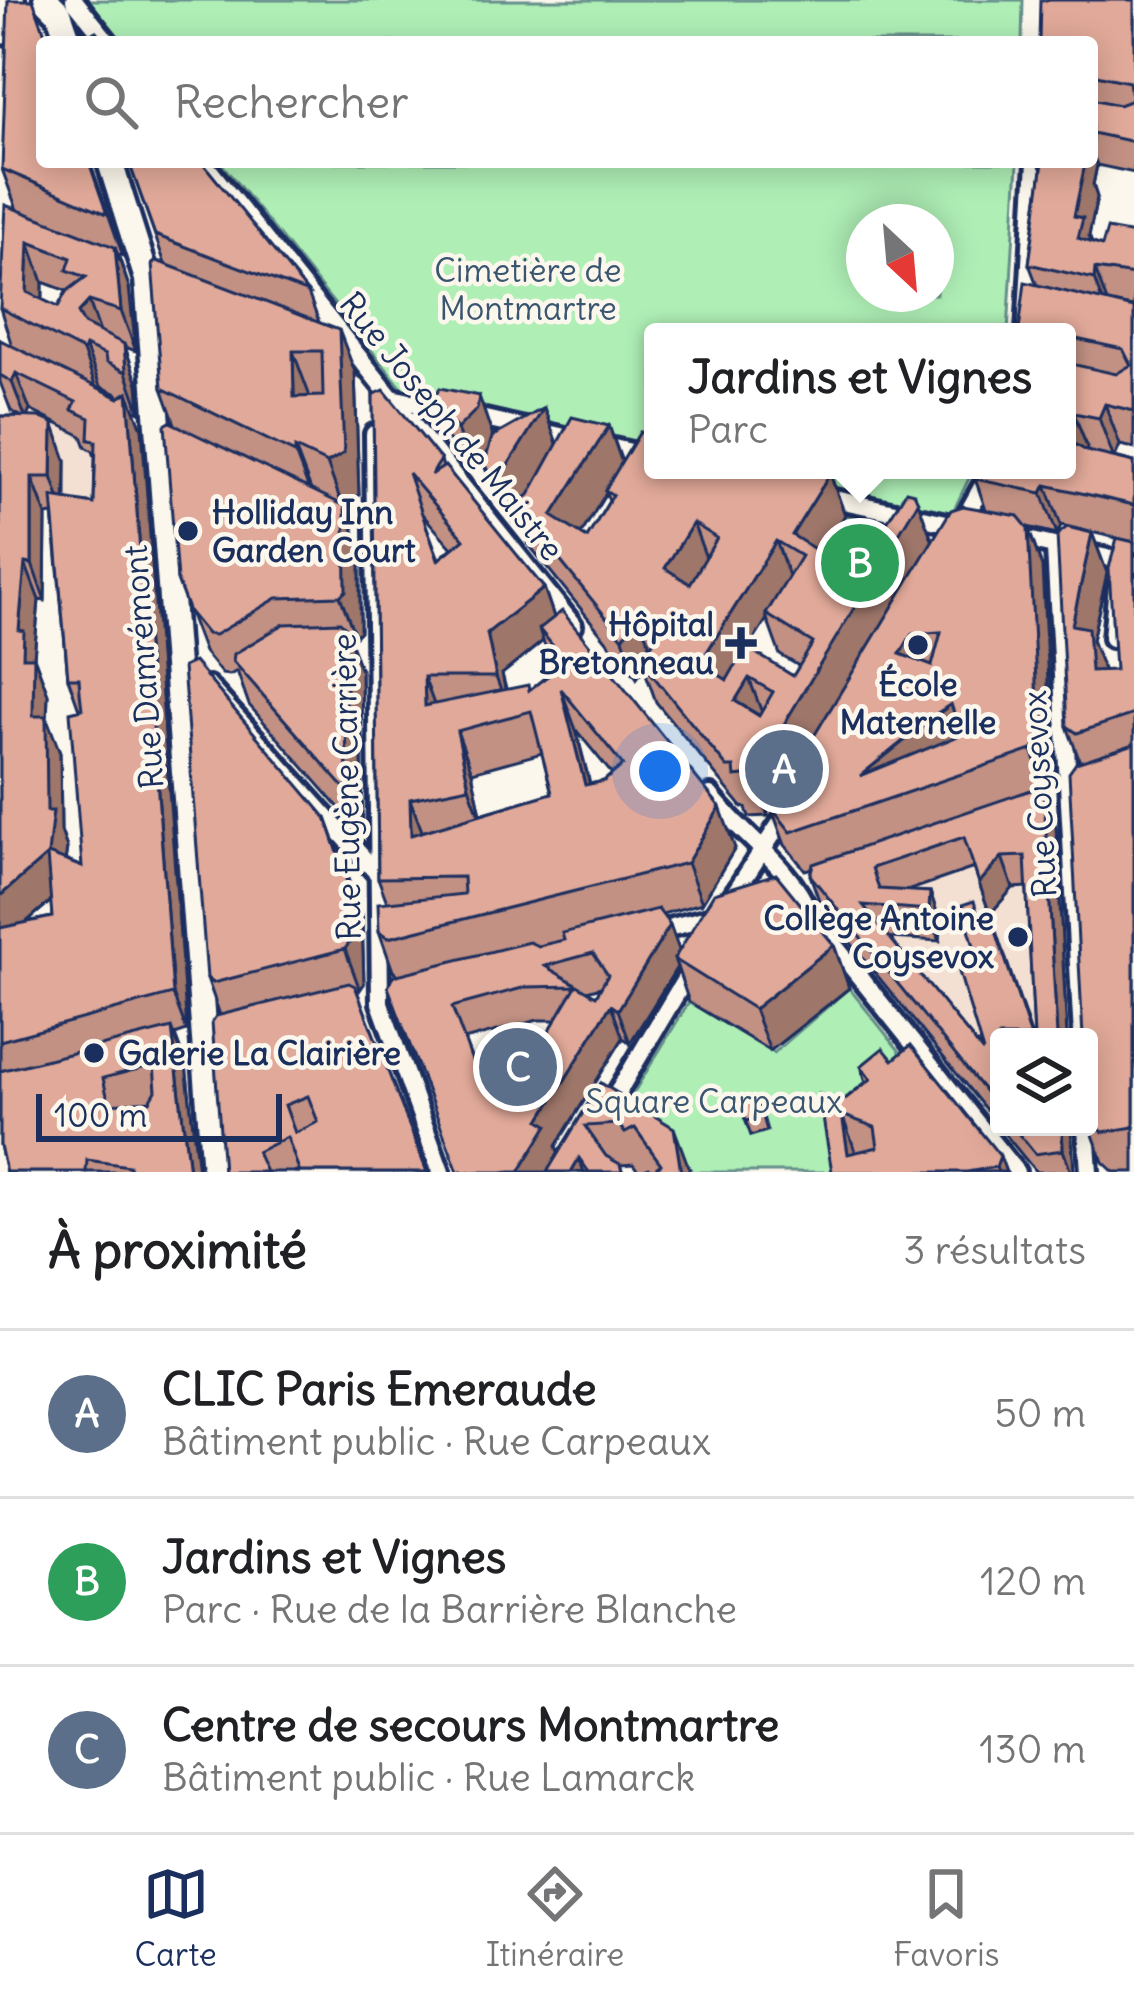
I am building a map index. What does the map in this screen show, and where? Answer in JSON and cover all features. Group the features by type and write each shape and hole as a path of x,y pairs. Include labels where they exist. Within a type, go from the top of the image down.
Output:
{"street":[{"path":"0,32 11,0"},
{"path":"46,0 59,13 67,36"},
{"path":"74,0 103,36"},
{"name":"Rue Damrémont","path":"112,168 148,280 169,440 176,677 214,1172"},
{"name":"Rue Joseph de Maistre","path":"208,168 362,361 382,408 586,641"},
{"path":"1027,323 1036,168"},
{"path":"1028,307 1057,314"},
{"path":"315,343 362,361"},
{"path":"382,408 644,455"},
{"name":"Rue Eugène Carrière","path":"382,408 367,536 376,872 372,1005 441,1172"},
{"path":"957,532 986,479"},
{"path":"801,491 957,532 980,528"},
{"path":"999,533 1129,563 1111,609 1112,638"},
{"name":"Rue Coysevox","path":"1055,548 1077,797 1082,1028"},
{"path":"176,677 215,689 376,872"},
{"path":"224,698 241,686"},
{"path":"701,785 744,839 808,886 810,915 1016,1172"},
{"path":"592,1135 797,794"},
{"path":"1050,806 1077,797"},
{"path":"628,938 721,914"},
{"path":"372,1005 399,998"},
{"path":"1087,1136 1089,1172"}],"shaded area":[{"path":"12,377 144,441 146,470 110,474 108,548 65,534 66,460 9,453"},
{"name":"Collège Antoine Coysevox","path":"997,837 1023,887 1059,886 1066,1020 1035,1028 990,1028 990,1039 964,1046 945,1060 860,955 876,878"}],"green space":[{"path":"89,0 1023,0 1022,36 118,36"},
{"name":"Cimetière de Montmartre","path":"225,168 1018,168 1009,323 644,323 644,445 405,392"},
{"path":"797,479 969,479 952,514"},
{"path":"845,515 897,527 870,614 816,561"},
{"name":"Square Carpeaux","path":"849,988 910,1064 839,1172 689,1172 615,1123 689,1002 774,1053"}],"building":[{"path":"8,0 33,0 46,36 36,36 36,168 91,168 107,214 2,169"},
{"path":"1040,0 1134,0 1134,142 1098,134 1098,100 1119,105 1132,100 1129,82 1098,75 1098,36 1039,36"},
{"path":"131,168 207,168 308,293 155,235"},
{"path":"1042,168 1084,168 1074,216 1083,218 1078,238 1102,246 1107,229 1134,234 1134,275 1095,269 1094,279 1029,264"},
{"path":"5,205 115,247 121,311 89,301 78,313 84,324 124,344 126,372 106,362 105,355 85,346 83,351 0,308","holes":["29,242 71,258 67,270 86,277 66,292 58,307 27,292"]},
{"path":"157,261 339,330 344,453 327,463 295,448 295,453 162,388 152,264","holes":["293,351 322,351 323,396 294,397"]},
{"path":"1025,282 1134,308 1134,411 1105,404 1099,418 1076,413 1076,365 1116,374 1131,365 1123,349 1076,339 1076,323 1020,323"},
{"path":"0,340 119,398 128,392 173,994 0,1041 0,928 52,917 47,855 0,896 0,416 39,417 53,423 52,477 32,477 32,564 25,563 19,630 24,631 23,657 34,657 33,716 46,716 47,811 53,811 48,854 82,867 70,712 82,709 79,678 68,678 52,497 94,504 96,441 89,440 90,418 72,410 76,402 16,373 12,382 0,375"},
{"path":"440,388 479,396 477,409 457,429 433,399"},
{"path":"384,390 441,460 431,475 445,466 544,588 487,633 496,677 424,677 425,706 528,685 529,690 566,662 539,629 562,611 720,807 687,863 388,938 379,931 378,903 464,894 463,877 378,878 373,395","holes":["408,473 464,539 438,560","561,689 623,765 604,781 585,785","531,711 552,793 411,835 410,799 469,787 457,731"]},
{"path":"544,408 498,481 484,465 492,437"},
{"path":"572,417 609,426 552,516 587,538 613,495 605,490 640,432 644,433 644,479 827,479 792,535 855,574 906,491 914,493 918,502 763,759 752,766 753,775 735,777 734,767 727,767 641,661 662,627 638,613 623,638 515,505 529,495","holes":["693,523 717,538 690,584 665,568","776,541 801,556 766,614 813,643 793,676 746,647 727,680 700,663","749,678 773,692 759,716 735,701"]},
{"path":"170,422 345,506 346,591 340,596 277,598 215,635 207,634 189,612 177,580 165,425"},
{"path":"1076,445 1134,462 1134,505 1046,485 1042,493 975,479 1076,479"},
{"path":"963,506 1018,516 1028,528 1039,740 1032,750 791,832 771,807 951,510","holes":["941,632 932,666 900,654 912,634","951,704 961,735 860,776 939,712"]},
{"path":"1067,527 1092,533 1072,625 1088,628 1091,671 1115,670 1109,568 1117,538 1134,542 1134,714 1077,733 1067,726 1057,535"},
{"path":"340,622 345,627 347,791 233,661 234,654 284,624"},
{"path":"194,662 326,818 346,876 349,943 345,949 213,983 207,978 183,667"},
{"path":"1134,744 1134,1127 1103,1132 1098,1128 1098,1028 1083,1028 1069,773 1076,763"},
{"path":"1034,789 1044,796 1057,1028 1034,1028 1025,856 1002,857 979,883 964,837 872,868 879,889 930,892 929,910 863,905 983,1052 959,972 980,966 962,905 974,901 981,926 993,922 1028,1028 990,1028 990,1098 810,875 813,864"},
{"path":"776,874 834,945 754,1009 674,959 714,893"},
{"path":"658,909 670,925 618,1010 611,1005 540,1120 548,1125 519,1172 458,1172 388,987 393,976 529,942 538,946 564,940 562,933","holes":["593,953 608,975 596,996 545,966","576,986 514,1090 501,1095 480,1082 452,1007 526,987"]},
{"path":"349,983 355,986 427,1172 294,1172 299,1170 287,1137 257,1152 266,1172 223,1172 212,1022 216,1016","holes":["308,1096 318,1122 295,1133 285,1105"]},
{"path":"172,1028 189,1172 130,1172 129,1166 87,1160 86,1172 6,1172 0,1145 0,1071","holes":["154,1065 156,1091 150,1101 109,1104 103,1078"]},
{"path":"911,1045 1000,1156 996,1167 967,1172 832,1172 819,1094 840,1103 871,1079 861,1066 883,1048 893,1060","holes":["842,1115 875,1127 878,1147 848,1154"]},
{"path":"601,1083 674,1128 681,1172 651,1172 661,1164 635,1128 625,1133 618,1124 585,1126 622,1172 589,1172 579,1158 571,1172 547,1172"},
{"path":"757,1099 762,1117 746,1121 740,1105"},
{"path":"1020,1136 1062,1136 1063,1150 1035,1154"}],"place":[{"name":"Holliday Inn Garden Court","path":"188,531"},
{"name":"Jardins et Vignes","path":"860,563"},
{"name":"Hôpital Bretonneau","path":"741,643"},
{"name":"École Maternelle","path":"918,645"},
{"name":"CLIC Paris Emeraude","path":"784,769"},
{"name":"Collège Antoine Coysevox","path":"1018,937"},
{"name":"Galerie La Clairière","path":"94,1053"},
{"name":"Centre de secours Montmartre","path":"518,1067"}]}
